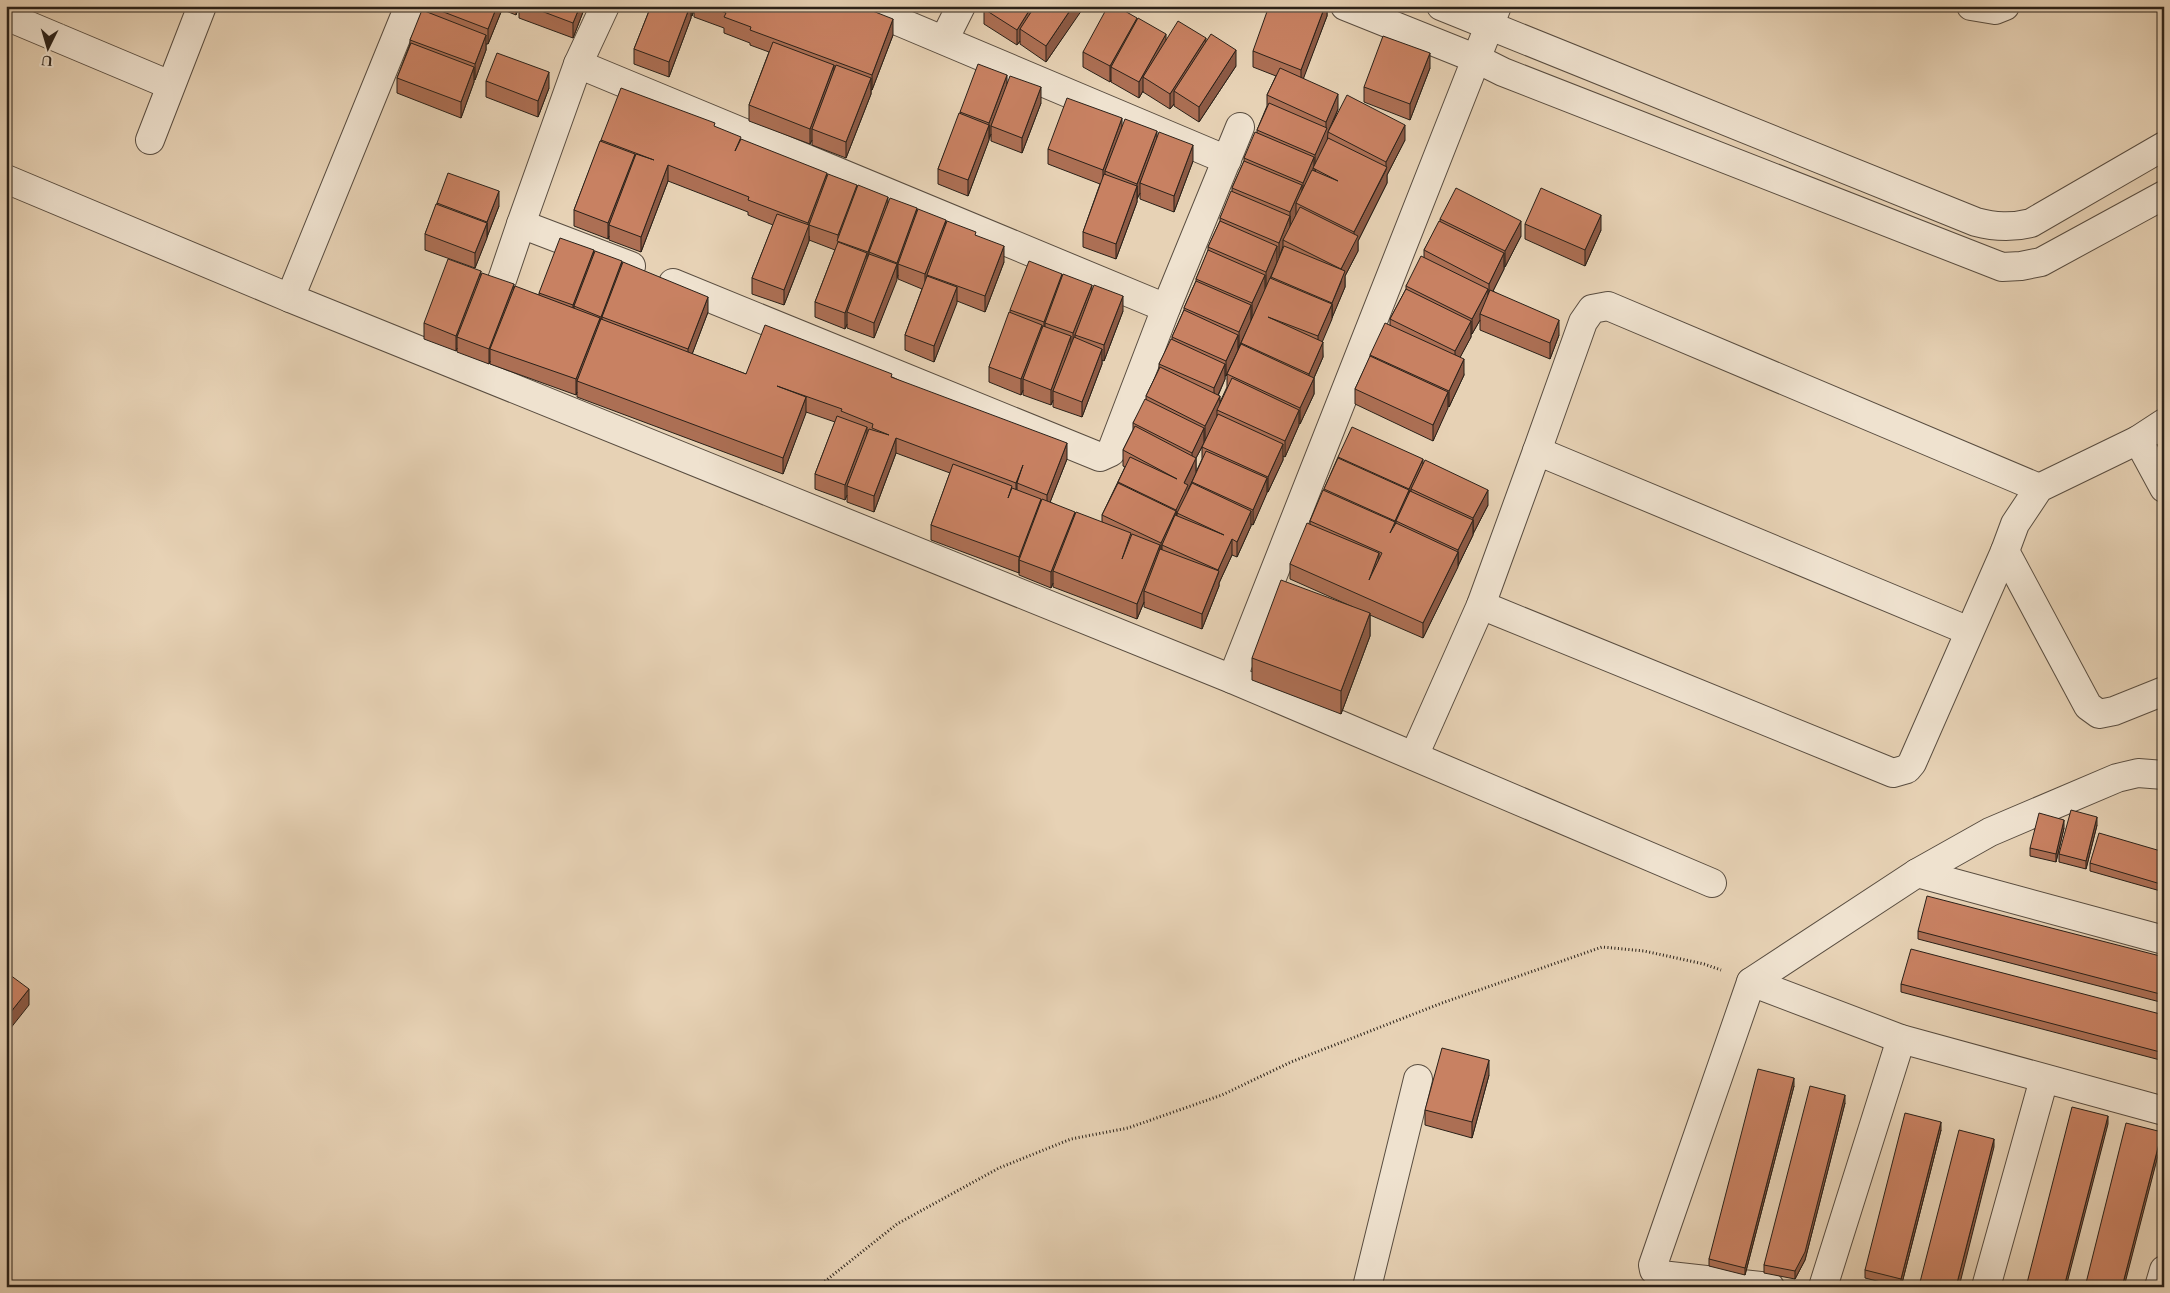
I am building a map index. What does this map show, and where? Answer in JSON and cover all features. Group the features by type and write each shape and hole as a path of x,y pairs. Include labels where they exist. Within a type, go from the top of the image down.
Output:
{"street":[{"path":"150,140 202,6"},
{"path":"290,298 409,6"},
{"path":"502,280 578,64 605,6"},
{"path":"862,6 913,16 944,40 1227,160"},
{"path":"944,40 961,6"},
{"path":"1345,6 1477,59 1512,76 2002,267 2041,262 2164,196"},
{"path":"1441,6 1492,16 1976,222 1996,227 2014,227 2031,223 2164,146"},
{"path":"1971,6 1995,10 2006,6"},
{"path":"6,16 170,85"},
{"path":"1232,679 1477,59 1492,16"},
{"path":"578,64 1166,308"},
{"path":"521,224 592,250 1100,457 1111,452 1166,308 1240,126"},
{"path":"6,179 290,298 1232,679 1712,884"},
{"path":"1414,756 1481,605 1538,452 1583,322 1592,309 1608,306 2039,488"},
{"path":"1481,605 1884,771 1893,773 1907,769 1912,763 2005,551 2015,524 2039,488 2138,440 2164,423"},
{"path":"2138,440 2164,488"},
{"path":"1538,452 1969,631"},
{"path":"2005,551 2088,706 2099,714 2114,711 2164,691"},
{"path":"1770,1287 1661,1275 1654,1270 1652,1265 1751,982 1917,873 1990,832 2117,778 2138,773 2164,775"},
{"path":"1917,873 2164,940"},
{"path":"1751,982 1901,1039 2164,1111"},
{"path":"1823,1287 1901,1039"},
{"path":"1367,1287 1418,1079"},
{"path":"1986,1287 2044,1079"},
{"path":"2159,1287 2164,1270"}],"path":[{"path":"812,1287 824,1282 897,1224 999,1168 1071,1139 1128,1128 1222,1095 1291,1062 1442,1003 1602,947 1644,951 1704,964 1751,982"}],"building":[{"path":"428,6 497,6 488,29"},
{"path":"528,6 580,6 573,23"},
{"path":"651,6 690,6 669,62 634,49"},
{"path":"708,6 860,6 893,19 872,75 750,30 751,27 724,17 726,13"},
{"path":"986,6 1032,6 1017,30 984,9"},
{"path":"1035,6 1073,6 1046,46 1020,29"},
{"path":"1108,6 1116,6 1137,18 1110,66 1083,52"},
{"path":"1269,6 1325,6 1301,70 1253,51"},
{"path":"422,10 486,35 475,64 410,40"},
{"path":"1138,18 1166,34 1139,82 1111,67"},
{"path":"1178,21 1206,38 1170,94 1143,77"},
{"path":"1211,34 1236,50 1199,107 1174,91"},
{"path":"1383,36 1430,53 1410,104 1364,87"},
{"path":"773,42 834,65 810,129 749,105"},
{"path":"411,43 474,67 461,102 397,78"},
{"path":"497,53 549,72 538,101 486,81"},
{"path":"978,64 1007,75 989,123 960,112"},
{"path":"836,65 871,78 846,142 812,129"},
{"path":"1280,68 1338,94 1326,122 1267,95"},
{"path":"1010,76 1041,87 1022,138 991,126"},
{"path":"621,88 715,123 714,126 741,137 735,151 741,139 827,173 808,223 748,200 749,197 668,165 641,237 609,225 636,154 654,160 601,140"},
{"path":"1347,95 1405,125 1386,162 1328,132"},
{"path":"1067,98 1122,118 1103,170 1048,149"},
{"path":"1269,103 1327,128 1315,155 1257,130"},
{"path":"959,113 989,125 968,180 938,169"},
{"path":"1125,119 1157,131 1137,184 1105,171"},
{"path":"1159,132 1193,145 1174,196 1140,183"},
{"path":"1255,132 1314,157 1303,183 1244,158"},
{"path":"1328,138 1387,167 1354,232 1296,203 1312,170 1338,181 1313,168"},
{"path":"600,141 635,154 608,223 574,210"},
{"path":"1244,161 1302,185 1290,212 1232,188"},
{"path":"448,173 499,191 487,222 437,203"},
{"path":"828,174 857,185 838,235 809,225"},
{"path":"1104,174 1137,186 1116,244 1083,232"},
{"path":"858,185 888,197 868,252 837,241"},
{"path":"1456,188 1521,221 1505,251 1440,219"},
{"path":"1541,188 1601,215 1585,250 1525,224"},
{"path":"1231,191 1290,216 1279,243 1220,218"},
{"path":"890,198 917,208 897,263 869,252"},
{"path":"436,204 487,223 475,253 425,234"},
{"path":"1300,207 1358,236 1341,269 1283,240"},
{"path":"918,209 946,220 925,274 898,264"},
{"path":"777,214 809,225 784,290 752,278"},
{"path":"947,221 976,232 975,235 1004,246 985,296 927,275"},
{"path":"1220,221 1277,246 1266,272 1208,247"},
{"path":"1439,221 1504,253 1489,284 1424,250"},
{"path":"560,238 594,250 573,305 539,293"},
{"path":"838,242 867,253 845,313 815,302"},
{"path":"1284,246 1345,271 1332,303 1271,277"},
{"path":"1208,250 1265,275 1252,303 1196,279"},
{"path":"595,251 622,261 601,317 574,306"},
{"path":"869,254 897,264 874,323 847,312"},
{"path":"1421,256 1488,289 1472,319 1406,286"},
{"path":"448,259 481,271 456,336 424,323"},
{"path":"1029,261 1062,274 1044,322 1010,310"},
{"path":"623,262 708,297 688,349 602,317"},
{"path":"482,273 514,284 489,349 457,337"},
{"path":"1063,274 1092,285 1073,333 1045,323"},
{"path":"927,276 957,287 934,346 905,335"},
{"path":"1270,278 1332,304 1318,336 1268,317 1323,342 1309,374 1241,343"},
{"path":"1196,281 1251,305 1239,332 1184,308"},
{"path":"1094,285 1123,296 1104,345 1075,335"},
{"path":"515,286 600,318 576,379 490,349"},
{"path":"1406,289 1471,321 1455,351 1390,319"},
{"path":"1490,290 1559,320 1550,343 1480,314"},
{"path":"1184,310 1238,335 1226,361 1172,337"},
{"path":"1009,312 1042,325 1021,379 989,367"},
{"path":"601,319 746,374 765,325 892,374 891,377 1067,443 1047,495 1017,483 1023,465 1016,483 896,438 874,496 847,486 869,429 889,435 872,428 873,424 841,411 842,409 777,386 806,397 783,458 577,381"},
{"path":"1385,323 1464,359 1449,391 1370,355"},
{"path":"1043,326 1071,336 1051,390 1023,379"},
{"path":"1074,337 1102,349 1082,402 1053,391"},
{"path":"1171,339 1225,364 1214,388 1159,364"},
{"path":"1241,344 1314,378 1300,408 1227,374"},
{"path":"1370,356 1448,392 1433,425 1355,389"},
{"path":"1160,367 1220,396 1205,426 1146,396"},
{"path":"1232,378 1299,410 1285,441 1217,410"},
{"path":"1145,399 1204,428 1192,453 1133,423"},
{"path":"1218,414 1283,444 1268,477 1202,447"},
{"path":"837,416 867,427 845,485 815,474"},
{"path":"1135,426 1196,458 1184,483 1188,485 1176,510 1118,482 1130,457 1177,479 1123,450"},
{"path":"1352,427 1423,459 1409,489 1338,457"},
{"path":"1206,451 1267,478 1253,510 1192,482"},
{"path":"1338,458 1409,490 1395,521 1324,489"},
{"path":"1425,460 1488,490 1473,518 1411,489"},
{"path":"953,464 1012,486 1008,498 1012,488 1041,499 1019,557 931,525"},
{"path":"1118,483 1176,511 1161,543 1102,515"},
{"path":"1192,483 1251,511 1237,542 1232,539 1218,570 1162,545 1175,515 1224,535 1177,513"},
{"path":"1323,490 1395,522 1390,533 1396,523 1458,552 1423,623 1290,564 1307,523 1379,553 1369,580 1382,553 1310,521"},
{"path":"1410,491 1473,520 1458,550 1396,521"},
{"path":"1042,499 1075,512 1051,572 1019,560"},
{"path":"1076,512 1131,533 1122,559 1132,534 1160,545 1137,604 1053,571"},
{"path":"1160,549 1219,571 1202,614 1144,591"},
{"path":"1281,580 1370,613 1341,691 1252,658"},
{"path":"2071,810 2097,817 2086,861 2059,854"},
{"path":"2039,813 2064,820 2056,854 2030,848"},
{"path":"2099,833 2164,852 2164,885 2090,863"},
{"path":"1927,896 2164,957 2164,995 1918,931"},
{"path":"1911,949 2164,1015 2164,1053 1901,984"},
{"path":"6,972 29,989 6,1018"},
{"path":"1442,1048 1489,1060 1472,1122 1425,1110"},
{"path":"1758,1069 1794,1078 1745,1268 1709,1259"},
{"path":"1810,1086 1845,1095 1805,1252 1795,1271 1764,1265"},
{"path":"2072,1107 2108,1116 2064,1287 2026,1287"},
{"path":"1905,1113 1941,1122 1901,1279 1865,1270"},
{"path":"2126,1123 2162,1132 2122,1287 2085,1287"},
{"path":"1959,1130 1994,1139 1956,1287 1923,1287 1919,1286"}]}
